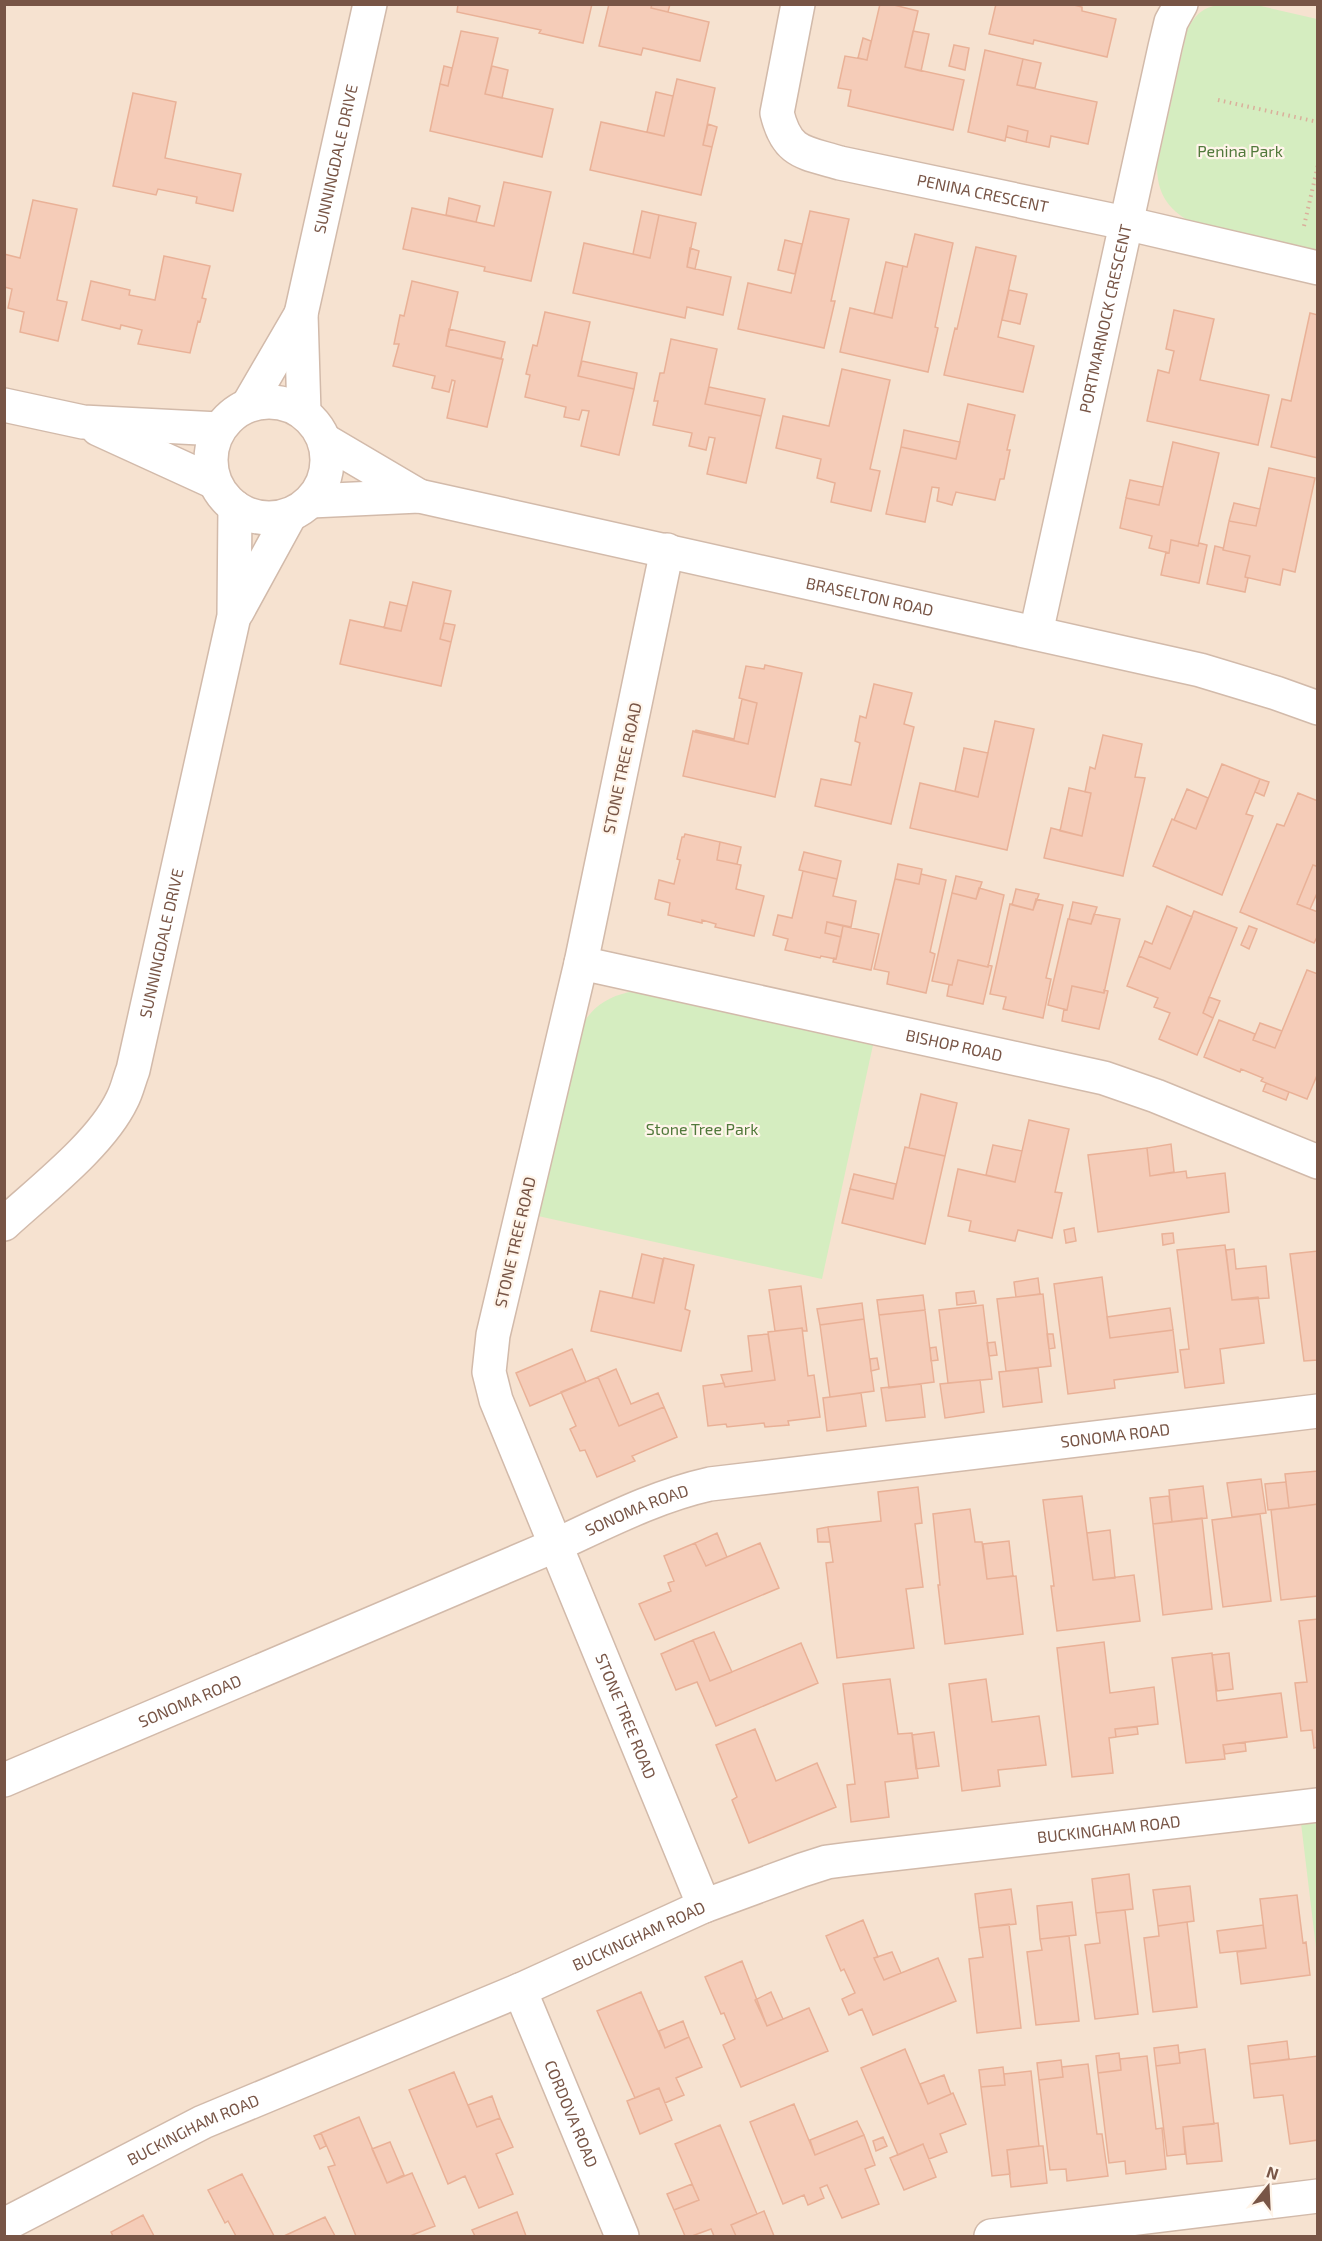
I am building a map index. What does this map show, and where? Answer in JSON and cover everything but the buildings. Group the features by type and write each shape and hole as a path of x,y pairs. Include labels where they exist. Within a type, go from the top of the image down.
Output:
{"street":[{"name":"SUNNINGDALE DRIVE","path":"304,413 301,314 370,4"},
{"name":"PENINA CRESCENT","path":"798,4 777,113 780,127 788,143 802,152 840,163 1125,223 1307,265"},
{"name":"PORTMARNOCK CRESCENT","path":"1036,633 1171,22 1181,4"},
{"name":"SUNNINGDALE DRIVE","path":"248,405 301,314"},
{"path":"267,401 287,404 304,413 316,425 324,440 328,461 323,483 300,508 271,519 252,516 234,507 214,482 210,464 212,446 219,429 231,414 248,405 267,401"},
{"path":"4,405 83,422 219,429"},
{"path":"83,422 214,482"},
{"name":"BRASELTON ROAD","path":"324,440 419,496"},
{"name":"BRASELTON ROAD","path":"300,508 419,496 1200,670 1317,708"},
{"name":"SUNNINGDALE DRIVE","path":"4,1224 91,1143 123,1100 133,1070 234,616 234,507"},
{"name":"SUNNINGDALE DRIVE","path":"234,616 300,508"},
{"name":"STONE TREE ROAD","path":"667,550 581,963 488,1360 491,1385 496,1400 704,1906"},
{"name":"BISHOP ROAD","path":"581,963 1104,1078 1156,1096 1317,1162"},
{"name":"SONOMA ROAD","path":"4,1780 626,1513 689,1489 710,1484 1317,1411"},
{"name":"BUCKINGHAM ROAD","path":"4,2225 194,2126 520,1990 704,1906 827,1862 1317,1805"},
{"name":"CORDOVA ROAD","path":"520,1990 622,2236"},
{"path":"991,2236 1317,2196"}],"path":[{"path":"1218,100 1317,122"},
{"path":"1307,265 1317,165"}],"shaded area":[{"path":"5,5 1317,5 1317,2236 5,2236"}],"green space":[{"name":"Penina Park","path":"1252,4 1317,19 1317,250 1191,222 1170,205 1161,192 1157,166 1187,31 1205,9 1221,5"},
{"name":"Stone Tree Park","path":"629,992 643,993 873,1045 822,1279 538,1216 579,1031 588,1016 605,1001"},
{"path":"1317,1821 1317,1956 1301,1823"}]}
